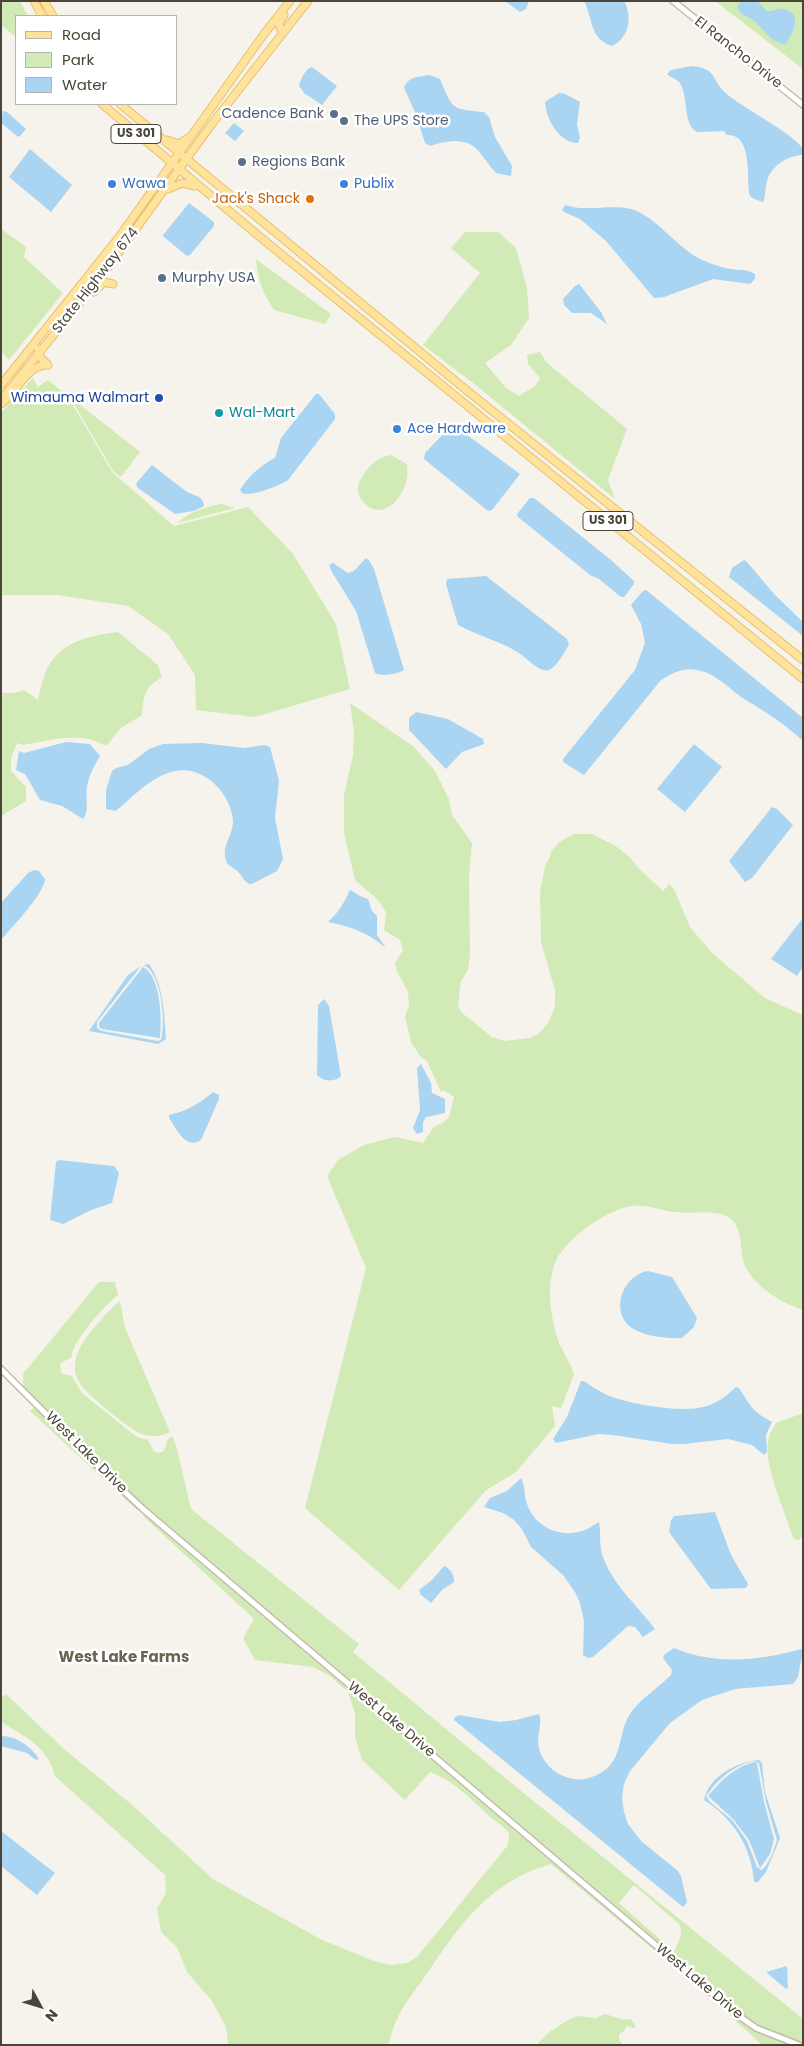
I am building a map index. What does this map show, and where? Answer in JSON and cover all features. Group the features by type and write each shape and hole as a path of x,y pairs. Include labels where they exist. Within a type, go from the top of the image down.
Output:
{"main road":[{"path":"34,1 41,15"},
{"path":"44,1 52,15"},
{"name":"State Highway 674","path":"1,385 82,285 290,1"},
{"path":"284,31 280,28 279,23 294,1"},
{"name":"State Highway 674","path":"1,400 107,269 211,125 308,1"},
{"name":"US 301","path":"103,105 201,189 803,679"},
{"name":"US 301","path":"121,105 502,419 803,660"},
{"path":"160,137 180,144 192,134"},
{"path":"163,192 174,185 182,183 201,189"},
{"path":"64,322 73,316 101,283 113,284 107,275 107,269"},
{"path":"48,365 43,361 39,353 41,343 76,297 82,285"},
{"path":"44,346 43,354 48,365"},
{"path":"1,404 11,396 34,368 48,365"}],"street":[{"name":"El Rancho Drive","path":"673,1 803,105"},
{"name":"West Lake Drive","path":"1,1370 143,1509 739,2016 756,2028 799,2045"}],"green space":[{"path":"1,1 20,1 27,15 15,15 15,35 4,27 1,28"},
{"path":"715,1 803,1 803,69"},
{"path":"1,229 26,247 24,257 63,293 9,360 1,351"},
{"path":"465,232 498,232 516,248 527,288 529,318 511,345 485,363 506,388 519,396 535,386 540,378 528,364 527,355 540,352 546,362 627,429 608,480 615,499 473,383 423,345 480,273 451,248"},
{"path":"256,259 331,314 325,324 274,310 261,286"},
{"path":"33,378 38,387 48,380 67,395 112,472 174,526 248,507 293,554 336,624 350,689 255,717 196,710 195,675 168,634 128,606 58,595 1,595 1,413"},
{"path":"70,397 140,452 121,477 113,471"},
{"path":"391,455 407,464 406,484 395,502 384,509 375,510 366,505 360,497 358,493 359,484 366,471 374,463 380,458"},
{"path":"221,504 235,508 178,523 192,513"},
{"path":"118,632 158,665 162,677 148,688 143,702 142,715 121,728 107,745 80,738 56,739 23,745 17,743 11,759 11,771 26,787 26,801 1,816 1,693 14,693 24,690 38,700 45,674 57,654 75,642"},
{"path":"350,703 414,747 435,771 449,799 452,815 472,843 469,876 470,954 468,970 461,981 458,1005 461,1012 492,1037 505,1041 529,1038 538,1034 548,1023 555,1006 555,990 541,942 540,892 545,866 551,851 561,841 574,834 592,834 617,847 630,857 636,866 663,891 669,884 674,889 690,927 712,953 765,998 803,1015 803,1310 771,1294 751,1276 743,1261 739,1232 736,1225 724,1215 675,1212 638,1205 617,1210 580,1232 559,1255 554,1265 550,1288 554,1327 559,1343 574,1374 561,1408 552,1406 555,1426 515,1473 486,1490 399,1590 305,1508 366,1268 327,1176 338,1160 364,1145 395,1137 423,1143 434,1127 449,1117 454,1097 444,1090 441,1092 427,1061 420,1056 411,1042 405,1017 409,1005 408,992 395,963 403,950 400,940 384,930 386,912 377,899 355,880 344,833 344,795 353,755 354,731"},
{"path":"99,1282 115,1282 118,1295 97,1315 83,1333 73,1350 71,1358 60,1363 61,1373 72,1376 82,1393 137,1437 148,1440 154,1452 164,1451 168,1439 172,1436 176,1445 191,1509 359,1644 353,1652 510,1782 802,2018 803,2044 757,2026 740,2014 146,1509 110,1476 23,1388 23,1374","holes":["635,1886 680,1925 681,1936 675,1950 672,1950 619,1903"]},
{"path":"120,1301 125,1328 170,1432 163,1435 145,1435 136,1431 93,1397 82,1386 76,1376 76,1357 85,1340 106,1314"},
{"path":"35,1406 139,1509 137,1510 30,1411"},
{"path":"803,1413 803,1535 799,1540 794,1539 776,1488 771,1473 767,1447 776,1423"},
{"path":"145,1514 737,2018 754,2030 792,2045 759,2045 760,2043 702,1990 551,1864 511,1881 479,1906 440,1954 403,2007 388,2045 228,2045 226,2027 212,2001 187,1972 177,1947 161,1932 157,1909 166,1893 165,1875 55,1776 47,1757 34,1743 1,1722 1,1698 6,1694 65,1750 131,1804 213,1879 320,1939 374,1961 391,1965 407,1963 417,1957 508,1845 509,1833 460,1789 430,1772 405,1800 362,1760 355,1737 355,1713 348,1692 330,1676 313,1667 255,1660 243,1638 254,1619 144,1517"},
{"path":"605,2014 625,2020 631,2019 636,2026 633,2028 627,2026 619,2035 619,2040 624,2045 537,2044 549,2032 570,2019 578,2016 596,2018"}],"water":[{"path":"505,1 529,1 526,9 520,12"},
{"path":"584,1 624,1 629,20 626,32 618,42 612,46 599,38 595,33"},
{"path":"741,1 758,2 767,11 783,9 789,11 795,19 795,24 786,44 776,42 754,21 740,12 737,7"},
{"path":"691,66 706,69 728,95 790,136 803,149 803,155 787,159 770,173 763,202 750,196 747,160 741,142 736,137 727,135 724,131 697,132 689,123 683,89 677,80 667,74 671,70"},
{"path":"312,67 337,86 322,105 304,93 299,86 305,72"},
{"path":"429,75 440,79 454,106 465,110 484,112 489,117 495,137 512,166 511,176 496,173 476,148 470,144 451,141 430,146 425,143 415,112 404,88 411,79"},
{"path":"559,93 580,102 577,124 580,138 578,143 571,142 559,135 548,116 545,102"},
{"path":"3,111 7,112 26,129 19,137 1,123"},
{"path":"234,123 244,131 235,141 225,133"},
{"path":"30,149 72,185 51,212 9,177"},
{"path":"189,203 214,222 214,226 190,255 187,256 163,235"},
{"path":"566,205 580,208 615,207 631,209 649,218 682,247 700,259 725,268 752,272 755,274 755,279 750,284 713,279 664,297 654,298 606,241 580,219 564,212 562,209"},
{"path":"579,284 601,312 607,324 591,313 572,313 564,305 563,299"},
{"path":"316,394 319,394 335,414 335,419 288,480 272,488 252,494 242,493 240,490 251,475 275,458 281,438"},
{"path":"451,426 455,426 520,474 492,510 488,511 424,459 425,453"},
{"path":"152,465 187,492 199,497 203,501 204,506 194,511 175,514 138,488 136,485 138,481"},
{"path":"530,498 534,498 634,581 634,584 624,597 621,597 599,579 590,575 518,517 517,514"},
{"path":"366,558 374,569 404,670 394,674 382,675 375,673 356,611 329,565 333,563 348,573 354,571"},
{"path":"744,560 775,595 803,622 803,636 729,577 732,568"},
{"path":"486,576 567,639 569,645 558,663 552,668 549,670 541,669 512,649 458,625 446,584 447,579"},
{"path":"646,590 803,718 803,741 777,720 742,698 712,675 687,669 661,680 584,775 563,762 563,759 635,670 645,643 641,624 631,605"},
{"path":"416,712 448,719 483,739 484,744 462,752 446,769 409,730 409,718"},
{"path":"66,742 90,744 100,756 88,783 86,812 83,819 62,806 40,800 25,774 16,770 19,751 24,753"},
{"path":"202,743 244,748 265,745 270,747 279,781 275,818 283,859 277,871 252,884 247,883 227,863 225,852 233,825 231,809 219,789 201,775 191,771 180,770 168,773 147,784 116,811 106,809 106,790 112,771 116,768 128,765 149,749 163,744"},
{"path":"694,744 722,767 685,812 657,789"},
{"path":"772,807 777,809 793,825 752,878 745,882 729,861"},
{"path":"34,870 39,871 45,879 43,885 27,910 1,940 1,903 28,873"},
{"path":"350,890 368,899 372,911 377,916 377,935 386,948 373,938 359,931 328,922 341,907"},
{"path":"803,918 803,967 797,976 771,959"},
{"path":"149,964 158,982 164,1010 166,1039 158,1044 89,1031 128,975 141,966 97,1022 97,1028 102,1031 161,1040 163,1011 159,988 155,978 144,965"},
{"path":"143,967 154,979 157,989 161,1021 160,1038 99,1027 99,1023"},
{"path":"324,999 329,1006 341,1076 333,1080 326,1080 317,1075 318,1005"},
{"path":"421,1064 431,1083 432,1093 445,1099 445,1113 426,1117 423,1122 423,1132 417,1134 413,1128 420,1110 417,1068"},
{"path":"213,1092 219,1095 219,1099 201,1140 190,1142 186,1140 178,1132 169,1115 192,1106"},
{"path":"59,1160 114,1166 119,1173 112,1203 91,1210 63,1224 50,1220 56,1162"},
{"path":"648,1271 672,1277 697,1318 694,1327 682,1338 662,1337 640,1332 629,1326 623,1319 620,1302 626,1285 632,1279"},
{"path":"581,1381 616,1398 655,1407 682,1409 708,1406 729,1394 736,1387 739,1388 755,1411 772,1422 766,1435 767,1452 764,1455 752,1445 728,1439 672,1444 599,1434 556,1443 553,1439 567,1417"},
{"path":"521,1478 530,1511 547,1528 562,1533 570,1533 584,1531 599,1522 601,1550 606,1565 618,1584 655,1629 643,1637 635,1627 628,1626 593,1657 588,1658 583,1655 584,1621 580,1603 575,1592 563,1575 531,1547 522,1529 514,1520 503,1513 484,1507 490,1498 507,1491"},
{"path":"715,1512 731,1555 748,1584 746,1588 711,1589 669,1532 671,1520 674,1516"},
{"path":"444,1566 452,1572 454,1582 442,1590 431,1603 421,1595 419,1590 432,1580"},
{"path":"674,1648 705,1657 721,1659 769,1656 801,1649 803,1651 798,1677 793,1684 735,1689 702,1700 670,1723 630,1771 624,1784 622,1797 628,1824 641,1841 678,1871 687,1902 683,1907 454,1720 459,1715 500,1722 539,1714 538,1745 543,1758 549,1766 569,1778 581,1779 592,1777 603,1772 616,1757 627,1720 632,1711 671,1675 672,1670 663,1658 664,1655"},
{"path":"1,1736 12,1737 23,1743 39,1759 36,1760 27,1753 1,1746"},
{"path":"759,1760 762,1763 765,1792 780,1838 766,1872 758,1882 754,1882 749,1857 739,1835 724,1816 704,1800 707,1791 718,1777 733,1767 751,1761","holes":["753,1761 759,1763 766,1802 777,1840 772,1855 761,1870 757,1867 747,1841 733,1821 710,1802 706,1796 721,1779 739,1766"]},
{"path":"754,1762 757,1763 764,1802 774,1839 770,1854 760,1868 749,1840 734,1820 708,1796 728,1775"},
{"path":"1,1831 55,1873 37,1895 1,1866"},
{"path":"787,1966 788,1988 786,1989 766,1972"}],"place":[{"name":"Cadence Bank","path":"334,114"},
{"name":"The UPS Store","path":"344,121"},
{"name":"Regions Bank","path":"242,162"},
{"name":"Wawa","path":"112,184"},
{"name":"Publix","path":"344,184"},
{"name":"Jack's Shack","path":"310,199"},
{"name":"Murphy USA","path":"162,278"},
{"name":"Wimauma Walmart","path":"159,398"},
{"name":"Wal-Mart","path":"219,413"},
{"name":"Ace Hardware","path":"397,429"}],"district":[{"name":"West Lake Farms","path":"124,1658"}]}
